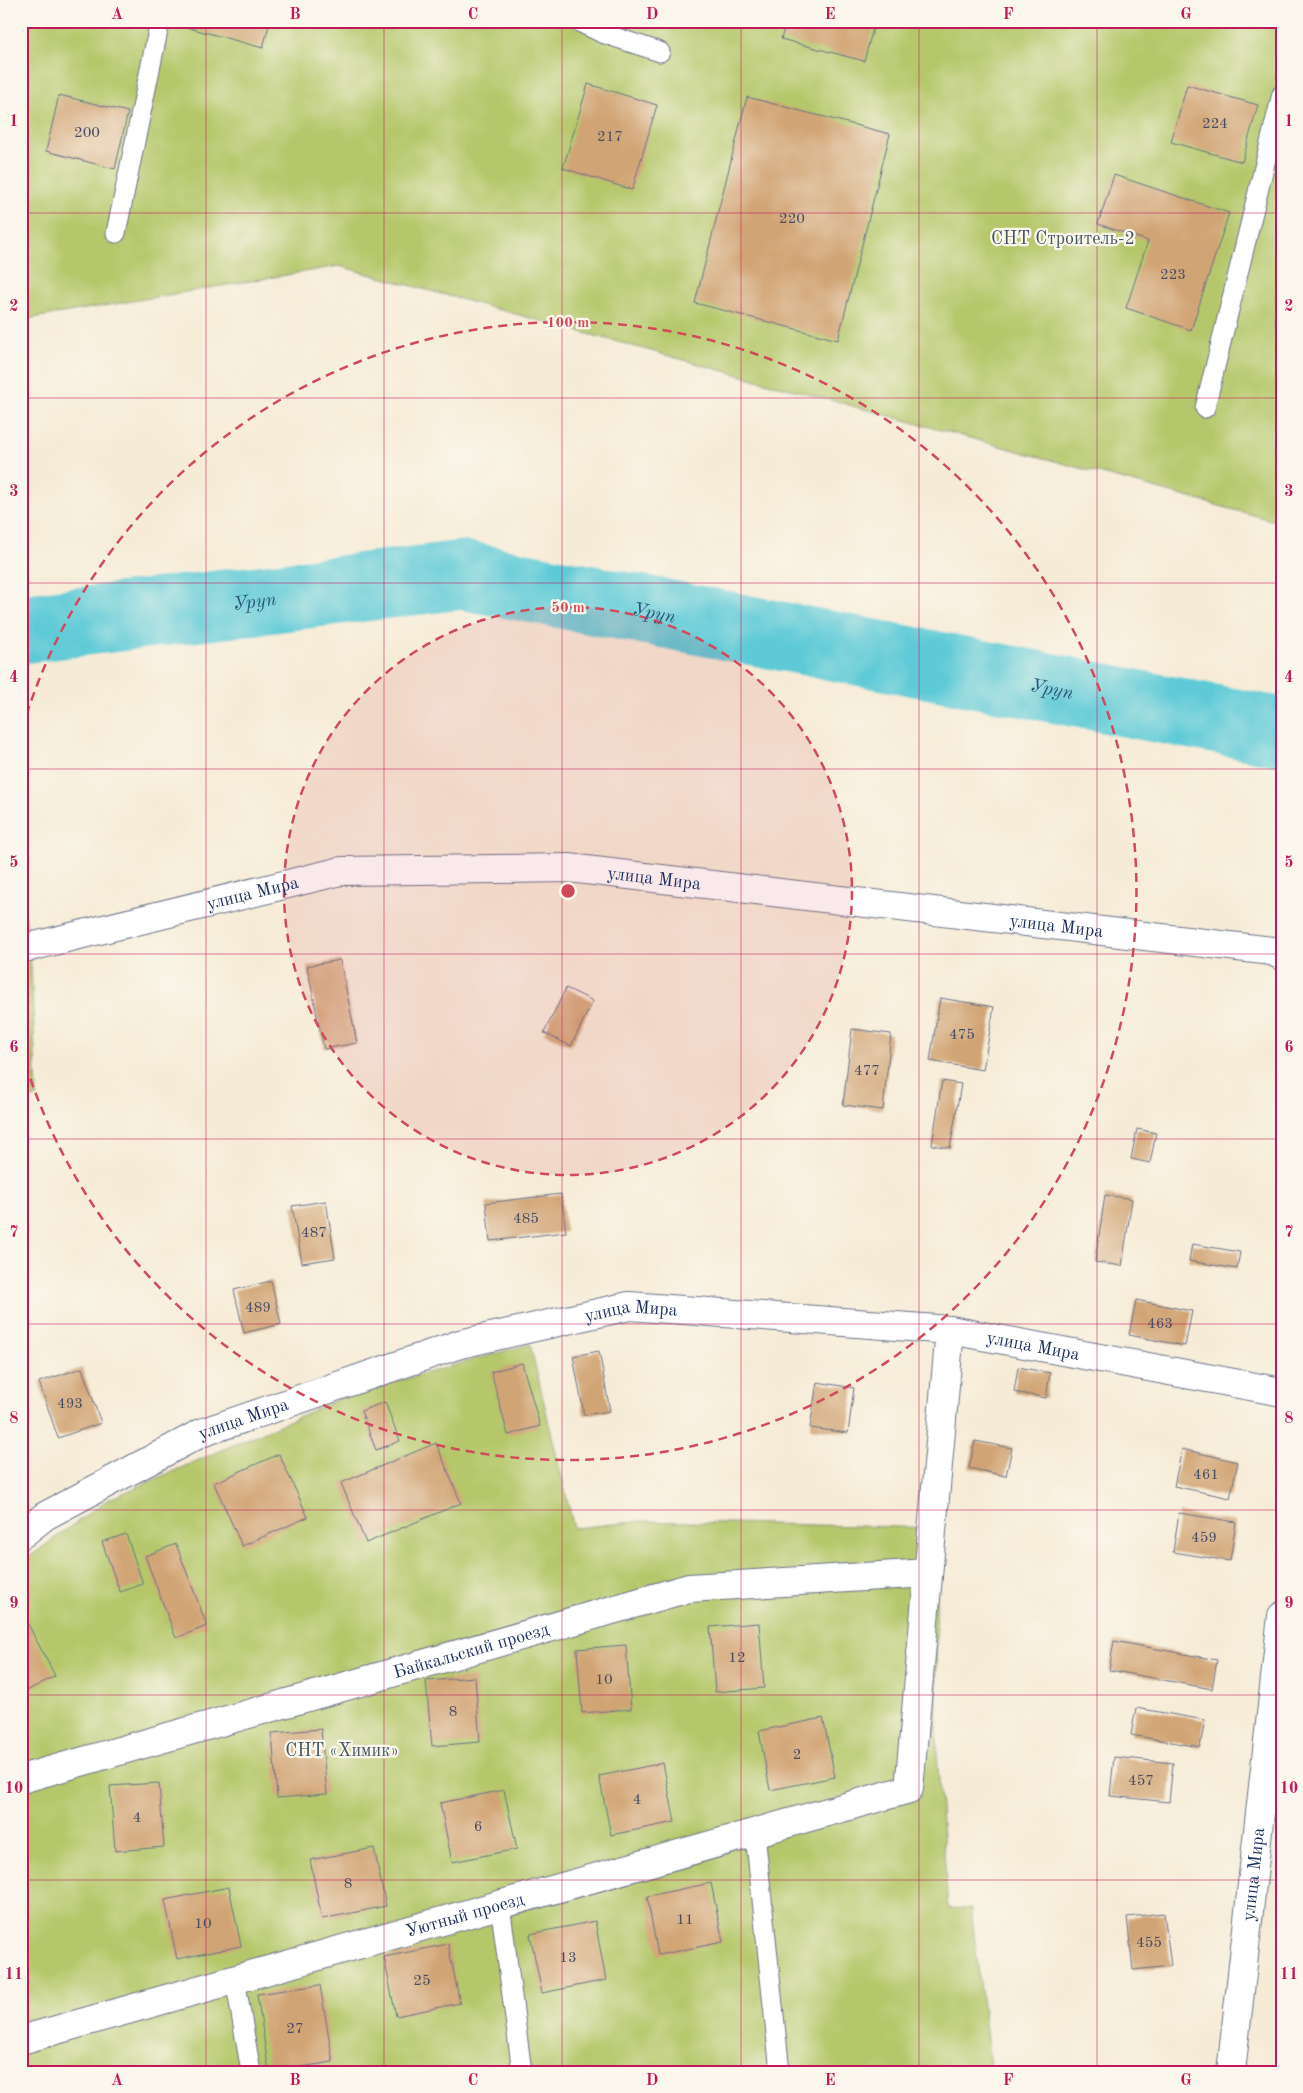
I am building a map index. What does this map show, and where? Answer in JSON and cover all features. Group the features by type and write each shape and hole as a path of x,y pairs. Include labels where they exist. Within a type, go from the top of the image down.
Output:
{"street":[{"name":"улица Мира","path":"26,948 341,871 569,868 1272,951 1282,956"},
{"name":"улица Мира","path":"21,1535 45,1516 201,1433 460,1344 629,1306 950,1330 1282,1392"},
{"path":"928,1573 950,1330"},
{"name":"Байкальский проезд","path":"21,1779 689,1588 928,1573"},
{"name":"Уютный проезд","path":"21,2040 909,1789 928,1573"},
{"name":"улица Мира","path":"1231,2072 1282,1616"}],"lane":[{"path":"116,233 160,21"},
{"path":"577,21 602,33 660,52"},
{"path":"1206,408 1282,94"},
{"path":"755,1833 780,2072"},
{"path":"500,1904 522,2072"},
{"path":"235,1979 251,2072"}],"green space":[{"name":"СНТ Строитель-2","path":"21,21 1282,21 1282,523 339,266 21,320"},
{"path":"25,915 30,947 37,1097 21,1099 21,916"},
{"name":"СНТ «Химик»","path":"530,1344 574,1528 643,1521 942,1528 936,1597 937,1752 948,1908 971,1909 991,2072 21,2072 21,1563 107,1500 348,1395"}],"building":[{"path":"187,21 270,21 263,48 186,27"},
{"path":"786,21 875,21 864,61 781,39"},
{"path":"588,84 657,105 632,190 563,168"},
{"path":"1187,85 1258,105 1242,162 1171,142"},
{"path":"59,95 128,112 115,169 46,151"},
{"path":"747,97 890,134 838,340 695,303"},
{"path":"1114,175 1229,213 1191,330 1126,308 1148,241 1098,224"},
{"path":"1282,290 1282,325 1275,324"},
{"path":"340,960 357,1043 324,1049 307,966"},
{"path":"566,988 593,1001 571,1046 544,1033"},
{"path":"940,998 994,1007 983,1070 930,1061"},
{"path":"852,1029 891,1034 883,1110 843,1105"},
{"path":"942,1081 961,1084 950,1148 932,1145"},
{"path":"1278,1088 1282,1088 1282,1105 1277,1104"},
{"path":"1137,1129 1156,1133 1150,1163 1131,1159"},
{"path":"561,1194 566,1232 490,1241 486,1203"},
{"path":"1105,1195 1132,1199 1122,1266 1095,1262"},
{"path":"326,1201 335,1258 302,1263 292,1206"},
{"path":"1192,1244 1240,1252 1237,1269 1189,1261"},
{"path":"271,1281 281,1324 244,1333 234,1290"},
{"path":"1136,1300 1192,1311 1185,1346 1129,1335"},
{"path":"599,1351 610,1411 584,1415 573,1356"},
{"path":"522,1363 540,1426 508,1435 491,1372"},
{"path":"1018,1367 1050,1373 1046,1398 1014,1392"},
{"path":"82,1368 101,1423 58,1438 39,1382"},
{"path":"817,1382 854,1388 848,1433 810,1428"},
{"path":"385,1402 400,1441 376,1450 361,1411"},
{"path":"975,1441 1012,1448 1006,1476 969,1468"},
{"path":"436,1443 461,1503 366,1543 341,1483"},
{"path":"1182,1449 1238,1462 1230,1498 1174,1486"},
{"path":"279,1454 308,1517 242,1546 214,1483"},
{"path":"1179,1513 1236,1522 1230,1561 1173,1552"},
{"path":"126,1534 143,1584 120,1592 102,1542"},
{"path":"176,1544 207,1626 176,1638 145,1556"},
{"path":"759,1623 764,1688 715,1692 710,1627"},
{"path":"28,1624 55,1676 21,1694 21,1627"},
{"path":"1114,1641 1217,1660 1212,1689 1109,1670"},
{"path":"626,1645 631,1709 582,1713 577,1649"},
{"path":"475,1677 480,1742 432,1746 426,1681"},
{"path":"1136,1708 1205,1720 1200,1747 1131,1735"},
{"path":"823,1718 835,1777 770,1790 759,1731"},
{"path":"321,1729 327,1794 277,1798 272,1733"},
{"path":"1114,1757 1173,1763 1169,1802 1110,1796"},
{"path":"663,1763 675,1822 611,1835 599,1776"},
{"path":"159,1783 164,1847 115,1851 110,1786"},
{"path":"504,1790 517,1849 452,1862 440,1803"},
{"path":"374,1848 386,1906 322,1919 310,1860"},
{"path":"711,1883 723,1942 658,1955 647,1896"},
{"path":"229,1887 241,1946 177,1959 165,1900"},
{"path":"1164,1913 1171,1966 1133,1970 1127,1917"},
{"path":"595,1921 606,1980 542,1993 530,1934"},
{"path":"448,1944 460,2003 396,2016 384,1957"},
{"path":"320,1985 333,2062 269,2072 257,1994"}],"waterway":[{"name":"Уруп","path":"21,629 462,575 1282,732"}]}
